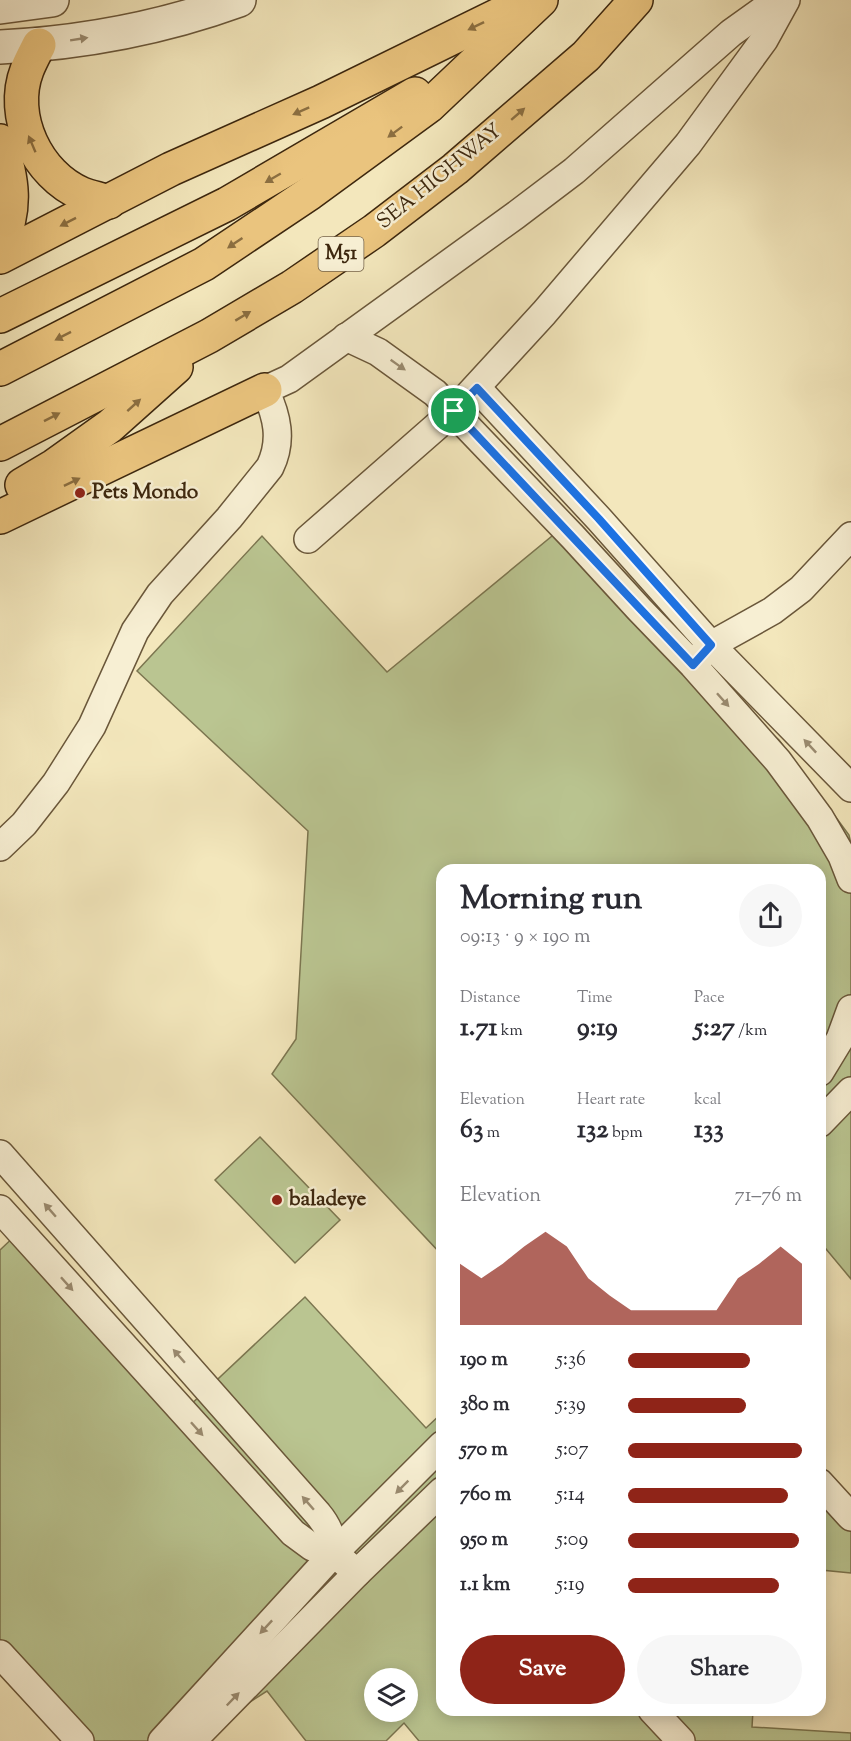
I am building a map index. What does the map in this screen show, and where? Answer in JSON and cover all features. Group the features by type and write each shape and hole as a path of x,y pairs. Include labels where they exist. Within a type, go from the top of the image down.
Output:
{"highway":[{"path":"0,257 171,169 321,102 528,0"},
{"path":"0,369 204,264 310,192 429,106 541,0"},
{"name":"SEA HIGHWAY","path":"0,444 209,336 301,281 374,231 455,169 586,56 636,0"},
{"path":"39,45 26,71 21,100 25,129 37,156 56,178 81,194 109,202"},
{"path":"0,316 227,204 486,52"},
{"path":"0,141 10,171 12,201 7,231 0,247"},
{"path":"0,498 54,466 110,426 209,336"},
{"path":"0,516 265,390"}],"street":[{"path":"0,7 52,0"},
{"path":"0,47 39,45 139,30 207,12 239,0"},
{"path":"0,847 24,824 61,774 92,726 135,631 160,594 229,518 270,467 275,458 279,433 274,408 265,390 289,379 574,171 731,33 777,0"},
{"path":"308,539 454,411 477,388 602,247 688,144 764,40 786,0"},
{"path":"346,337 378,352 435,393 693,665 778,761 820,818 842,856 851,879"},
{"path":"477,388 599,519 711,645 851,788"},
{"path":"693,665 711,645 771,611 801,589 851,536"},
{"path":"826,1062 840,1039 851,1009"},
{"path":"826,1117 851,1091"},
{"path":"0,1154 323,1521 332,1536 334,1553"},
{"path":"0,1209 293,1533 312,1546 334,1553 357,1573"},
{"path":"162,1741 334,1553 435,1453"},
{"path":"826,1490 851,1517"},
{"path":"192,1741 357,1573 436,1497"},
{"path":"0,1654 80,1741"},
{"path":"658,1716 681,1741"}],"green space":[{"path":"563,527 693,665 779,740 849,835 851,844 851,1279 826,1249 826,864 436,864 436,1249 272,1074 296,1039 308,831 137,671 262,536 387,672"},
{"name":"baladeye","path":"260,1137 340,1220 295,1263 215,1180"},
{"path":"20,1231 186,1409 305,1297 426,1428 436,1419 436,1716 753,1716 752,1727 851,1733 851,1741 419,1741 404,1723 386,1741 306,1741 267,1691 190,1741 74,1741 0,1670 0,1250"},
{"path":"826,1476 851,1503 851,1573 826,1570"}],"place":[{"name":"Pets Mondo","path":"80,493"},
{"name":"baladeye","path":"277,1200"}],"route":[{"path":"477,388 599,519 711,645 693,665 639,609 454,411 477,388"}]}
